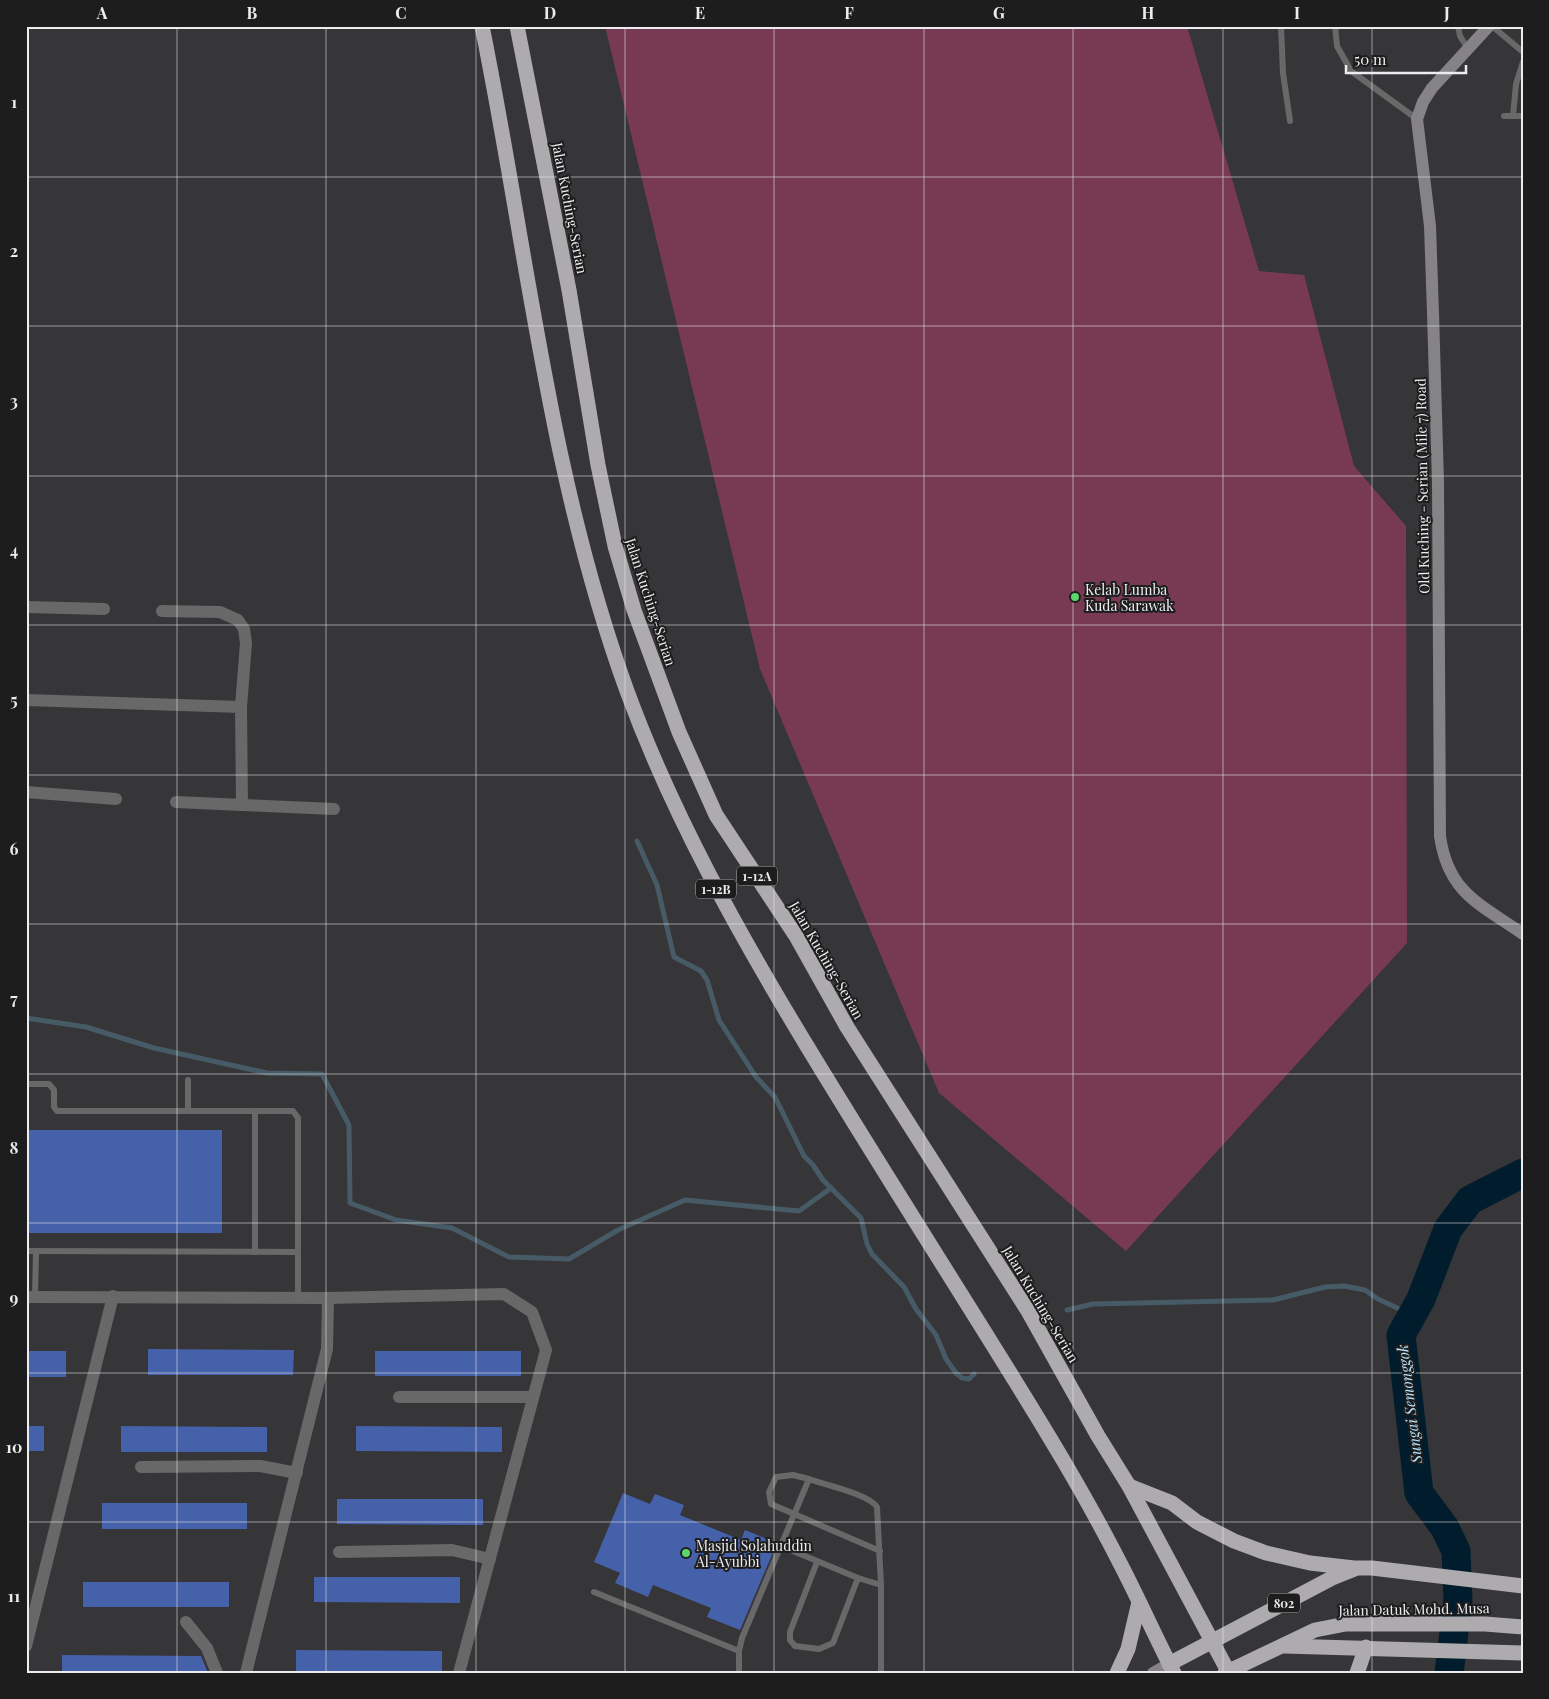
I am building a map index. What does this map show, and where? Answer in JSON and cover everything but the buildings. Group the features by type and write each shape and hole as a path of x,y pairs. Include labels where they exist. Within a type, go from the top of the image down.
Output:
{"highway":[{"name":"1-12B","path":"482,26 555,419 581,540 602,618 627,692 658,769 699,856 741,936 843,1106 1008,1369 1092,1510 1171,1668"},
{"name":"Jalan Kuching-Serian","path":"517,26 569,290 598,465 615,546 634,610 679,732 716,815 796,936 847,1027 1028,1310 1093,1428 1129,1486 1228,1672"},
{"path":"1129,1486 1172,1503 1197,1522 1234,1541 1266,1553 1310,1563 1357,1568"},
{"name":"Jalan Datuk Mohd. Musa","path":"1171,1668 1213,1641 1332,1578 1357,1568 1428,1574 1523,1586"},
{"path":"1117,1673 1128,1649 1139,1602"},
{"name":"Jalan Datuk Mohd. Musa","path":"1228,1672 1315,1630 1346,1624 1418,1623 1523,1626"},
{"name":"Jalan Datuk Mohd. Musa","path":"1280,1646 1523,1653"},
{"path":"1357,1673 1366,1647"}],"street":[{"path":"1417,119 1423,102 1432,88 1448,68 1490,26"},
{"name":"Old Kuching - Serian (Mile 7) Road","path":"1417,119 1430,226 1433,313 1438,482 1440,836 1446,866 1463,892 1520,932"},
{"path":"26,606 104,609"},
{"path":"162,611 220,612 238,620 244,629 246,643 241,707 242,805"},
{"path":"26,700 241,707"},
{"path":"26,792 116,799"},
{"path":"176,802 334,809"},
{"path":"31,1297 328,1298 504,1294 532,1312 546,1350 459,1673"},
{"path":"26,1646 113,1296"},
{"path":"246,1673 327,1350 328,1298"},
{"path":"399,1397 533,1397"},
{"path":"141,1467 260,1466 296,1473"},
{"path":"340,1552 452,1550 490,1559"},
{"path":"186,1622 207,1648 217,1673"},
{"path":"1153,1673 1171,1668"}],"lane":[{"path":"1281,26 1283,73 1290,121"},
{"path":"1335,26 1337,46 1351,71 1417,119"},
{"path":"1458,26 1460,36 1468,50"},
{"path":"1490,26 1523,52"},
{"path":"1513,116 1516,84 1523,62"},
{"path":"1504,116 1523,116"},
{"path":"188,1080 188,1111"},
{"path":"29,1084 49,1084 54,1090 54,1107 57,1111 293,1111 298,1118 298,1298"},
{"path":"255,1111 255,1252"},
{"path":"26,1251 298,1252"},
{"path":"31,1297 36,1251"},
{"path":"880,1550 794,1516 771,1504 769,1492 776,1477 794,1475 809,1479 860,1496 875,1504 878,1512 882,1585 882,1673"},
{"path":"740,1673 739,1651 809,1479"},
{"path":"782,1546 858,1578 882,1585"},
{"path":"817,1562 790,1632 790,1640 794,1646 819,1649 834,1643 858,1578"},
{"path":"594,1592 739,1651"}],"shaded area":[{"name":"Kelab Lumba Kuda Sarawak","path":"605,26 1187,26 1259,271 1304,275 1354,466 1406,526 1407,943 1126,1251 939,1093 760,669"}],"waterway":[{"path":"637,841 657,885 674,957 701,971 707,980 719,1020 756,1077 775,1097 804,1156 823,1180 861,1218 867,1244 872,1254 904,1287 916,1309 936,1335 946,1359 956,1373 962,1378 969,1379 974,1374"},
{"path":"26,1018 86,1027 154,1048 267,1073 322,1074 349,1125 350,1203 396,1220 452,1228 509,1257 569,1259 618,1230 685,1200 799,1211 831,1188"},
{"name":"Sungai Semonggok","path":"1449,1673 1458,1600 1456,1551 1445,1528 1419,1493 1401,1335 1421,1299 1448,1229 1470,1200 1523,1173"},
{"path":"1067,1310 1093,1304 1273,1300 1325,1287 1344,1286 1365,1290 1378,1299 1412,1315"}],"place":[{"name":"Kelab Lumba Kuda Sarawak","path":"1075,597"},
{"name":"Masjid Solahuddin Al-Ayubbi","path":"686,1553"}]}
